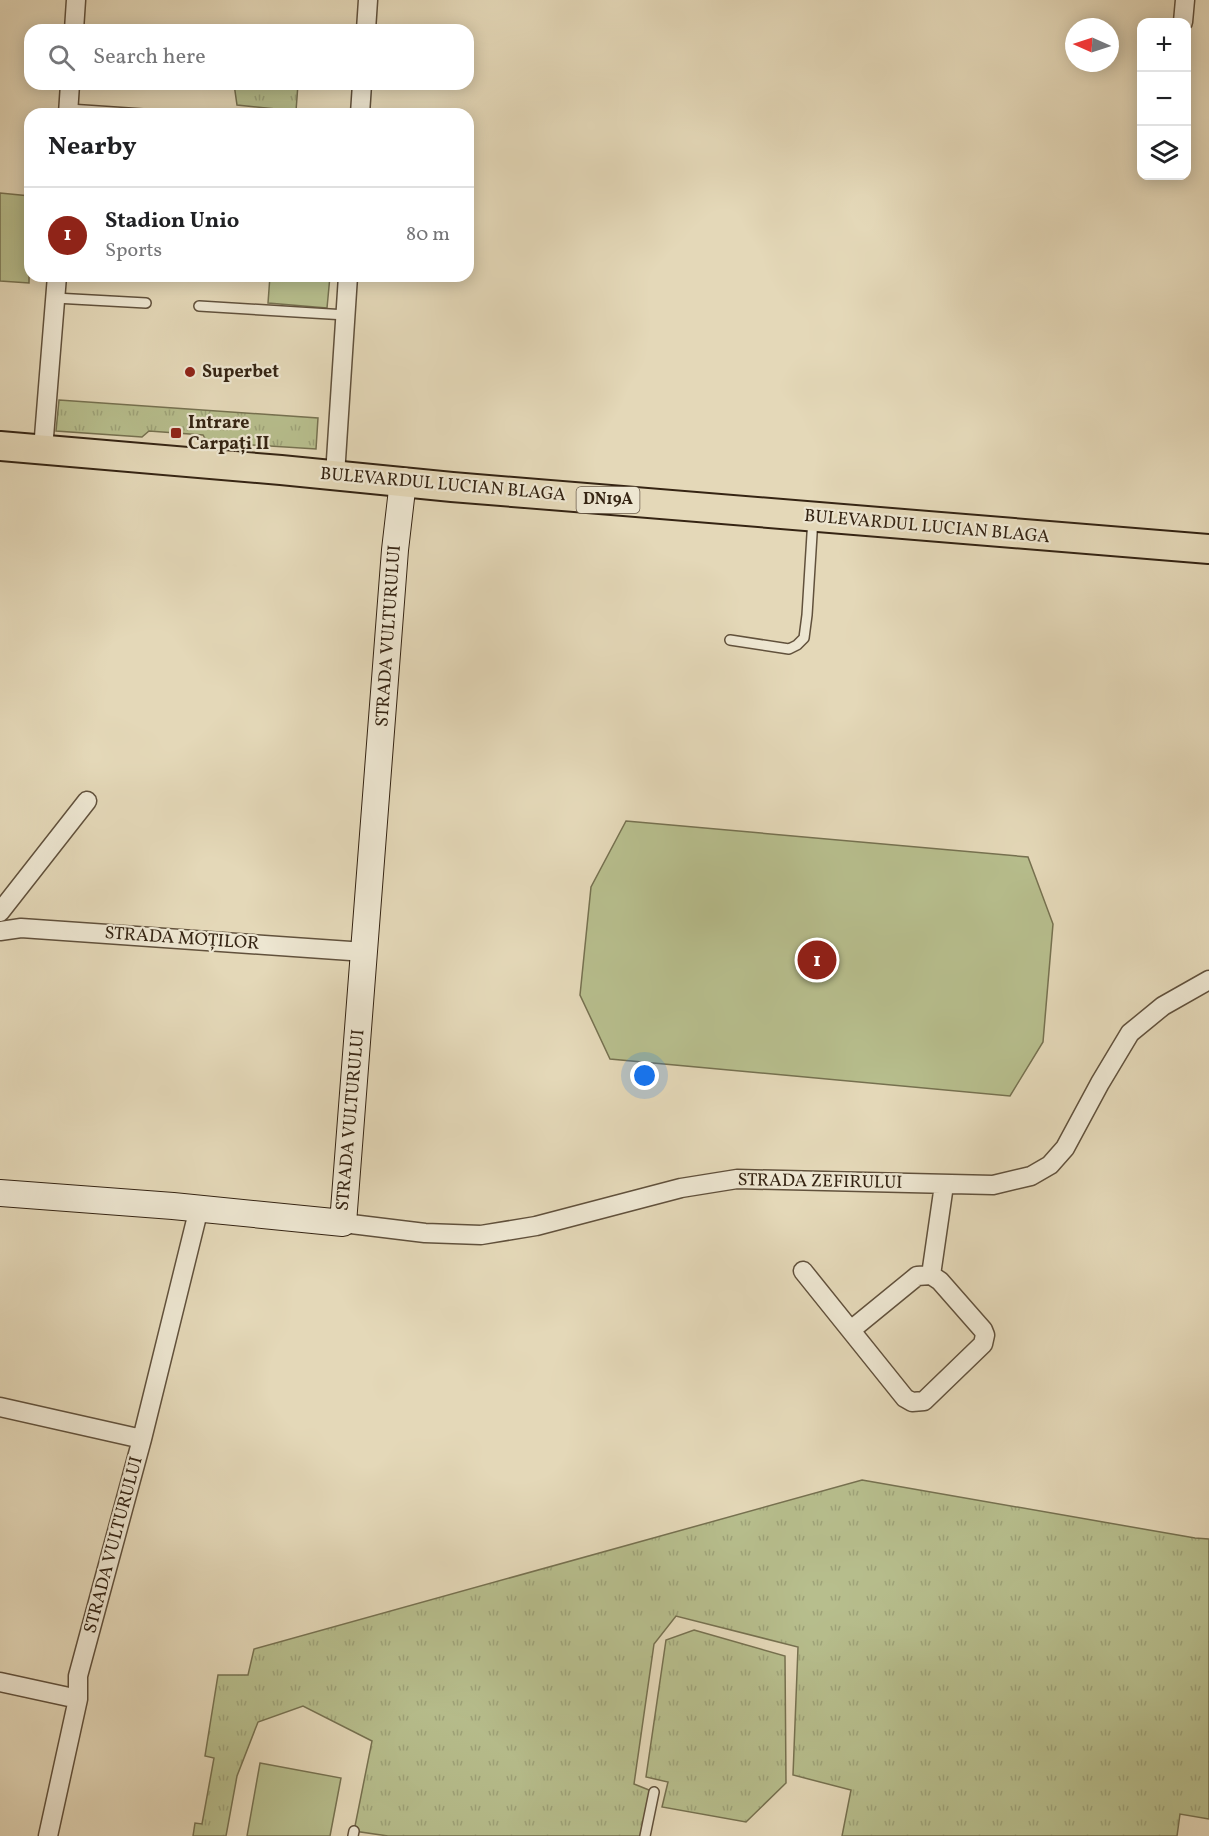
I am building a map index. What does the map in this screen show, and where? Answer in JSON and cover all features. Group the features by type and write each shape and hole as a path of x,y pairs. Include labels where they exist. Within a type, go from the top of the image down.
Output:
{"main road":[{"name":"BULEVARDUL LUCIAN BLAGA","path":"0,446 1209,549"}],"street":[{"path":"74,24 76,0"},
{"path":"366,24 368,0"},
{"path":"1183,18 1185,0"},
{"path":"69,108 70,90"},
{"path":"360,108 362,90"},
{"path":"43,449 56,282"},
{"path":"335,475 348,282"},
{"name":"STRADA VULTURULUI","path":"48,1836 78,1699 78,1676 142,1439 200,1208 343,1223 394,562 403,481"},
{"path":"0,912 87,801"},
{"name":"STRADA MOȚILOR","path":"0,932 21,928 365,952"},
{"name":"STRADA ZEFIRULUI","path":"343,1223 425,1233 482,1235 536,1226 681,1188 738,1179 993,1185 1031,1176 1050,1166 1065,1148 1130,1033 1163,1006 1209,980"},
{"path":"930,1275 944,1185"},
{"path":"0,1193 200,1208"},
{"path":"803,1271 905,1398 912,1402 924,1401 983,1344 985,1335 940,1281 930,1275 917,1276 851,1330"},
{"path":"0,1407 142,1439"},
{"path":"0,1682 78,1699"}],"lane":[{"path":"55,298 146,303"},
{"path":"199,306 346,315"},
{"path":"730,640 789,649 804,638 813,517"},
{"path":"645,1836 654,1792"}],"green space":[{"path":"235,90 298,90 296,108 237,105"},
{"path":"0,193 24,195 24,282 29,283 0,281"},
{"path":"270,282 329,282 327,308 268,303"},
{"path":"59,400 318,418 316,449 207,442 203,435 149,431 142,437 56,431"},
{"path":"626,821 1028,857 1053,924 1043,1042 1010,1096 610,1059 580,995 591,887"},
{"path":"862,1480 1209,1539 1209,1819 1180,1814 1177,1836 842,1836 851,1790 793,1775 798,1647 676,1616 654,1644 634,1784 654,1792 645,1836 388,1836 354,1831 372,1741 303,1706 258,1722 237,1776 226,1836 193,1836 195,1823 202,1824 214,1758 205,1756 218,1675 248,1675 254,1649"},
{"path":"694,1630 785,1656 786,1783 746,1822 662,1807 668,1782 646,1777 666,1640"},
{"path":"260,1763 341,1778 330,1836 247,1836"}],"place":[{"name":"Superbet","path":"190,372"},
{"name":"Intrare Carpați II","path":"176,433"},
{"name":"Stadion Unio","path":"817,960"}]}
